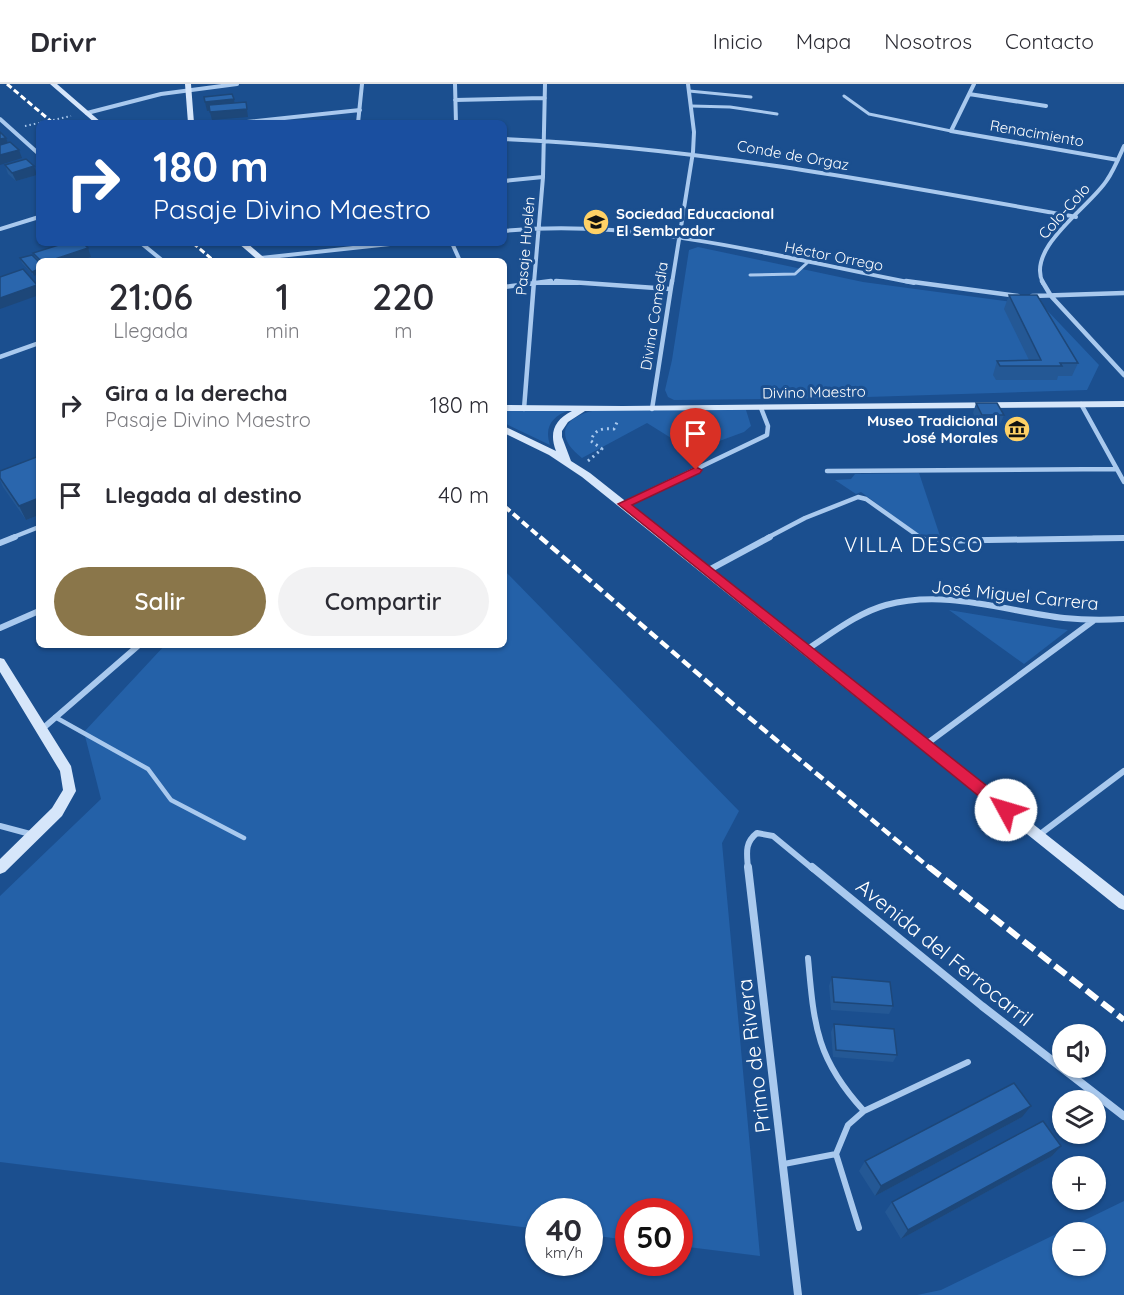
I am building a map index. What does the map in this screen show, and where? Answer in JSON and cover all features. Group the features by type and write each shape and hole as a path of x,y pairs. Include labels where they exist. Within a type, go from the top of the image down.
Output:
{"main road":[{"path":"53,84 96,120"},
{"path":"188,87 191,120"},
{"path":"246,246 260,258"},
{"name":"Divino Maestro","path":"507,408 652,409 1124,404"},
{"path":"566,461 556,442 557,430 565,420 588,409"},
{"path":"507,431 566,461 624,504 1124,904"},
{"path":"0,662 66,770 70,791 57,812 0,868"}],"street":[{"path":"87,112 188,87 237,84"},
{"path":"358,120 362,84"},
{"path":"455,84 456,120"},
{"name":"Pasaje Huelén","path":"524,409 543,177 545,84"},
{"name":"Divina Comedia","path":"652,409 693,152 694,132 688,84"},
{"path":"951,131 974,84"},
{"path":"969,94 1046,106"},
{"path":"455,100 545,98"},
{"path":"266,120 360,110"},
{"path":"0,118 36,150"},
{"path":"0,129 9,127"},
{"name":"Renacimiento","path":"951,131 1118,160"},
{"name":"Conde de Orgaz","path":"507,139 693,152 1076,217"},
{"name":"Colo-Colo","path":"1124,146 1107,181 1049,245 1040,261 1041,279 1051,296 1124,375"},
{"path":"507,181 543,177"},
{"path":"0,229 36,218"},
{"name":"Héctor Orrego","path":"507,231 538,227 678,237 942,288 1051,296 1124,293"},
{"path":"144,246 158,258"},
{"path":"277,258 372,246"},
{"path":"507,287 553,281 670,289"},
{"path":"0,357 36,344"},
{"path":"1081,404 1124,480"},
{"path":"624,504 766,435 768,426 761,408"},
{"path":"827,471 1117,469"},
{"path":"707,571 805,518 858,497 866,499 916,536 930,541 1124,538"},
{"path":"0,543 36,528"},
{"name":"José Miguel Carrera","path":"806,650 860,616 890,604 906,601 942,600 1093,621 1124,619"},
{"path":"0,628 36,612"},
{"path":"925,745 1093,621"},
{"path":"41,729 136,648"},
{"path":"1038,836 1124,771"},
{"path":"0,826 34,835"},
{"name":"Primo de Rivera","path":"773,836 757,833 750,838 746,848 798,1295"},
{"name":"Avenida del Ferrocarril","path":"773,836 982,1006 1124,1116"}],"lane":[{"path":"689,91 751,97"},
{"path":"843,96 869,114 951,131"},
{"path":"691,106 730,107 777,114"},
{"path":"750,275 795,274 807,263"},
{"path":"55,717 148,769 171,800 244,838"},
{"path":"808,958 821,1047 832,1072 864,1112"},
{"path":"859,1228 836,1154 848,1125 864,1112 968,1062"},
{"path":"784,1164 836,1154"}],"path":[{"path":"53,120 87,112"},
{"path":"578,469 602,449 591,441 591,435 597,431 614,429 623,409"}],"shaded area":[{"path":"698,247 863,282 1043,306 1099,365 1087,390 835,398 674,400 668,397 665,390 672,360 689,250"},
{"path":"507,410 570,410 558,415 551,423 548,433 550,445 507,424"},
{"path":"597,410 746,410 751,426 744,432 692,451 647,423 582,458 567,442 566,428 577,417"},
{"path":"919,473 940,536 918,534 861,492 856,494 835,480 851,479 855,474"},
{"path":"507,573 739,811 722,843 760,1256 693,1248 693,1198 615,1198 615,1238 603,1237 603,1198 525,1198 525,1227 0,1162 0,896 101,799 84,732 162,648 507,648"},
{"path":"949,610 1068,630 1024,664"},
{"path":"1124,1201 1124,1295 917,1295 941,1290 1052,1236 1052,1276 1106,1276 1106,1222 1081,1222"}],"building":[{"path":"232,94 234,99 205,102 204,97"},
{"path":"246,102 247,109 210,112 209,105"},
{"path":"10,142 19,150 0,155 0,145"},
{"path":"26,159 34,166 12,173 5,165"},
{"path":"55,246 86,246 88,248 58,258 38,258 33,253"},
{"path":"32,255 36,259 36,270 32,272 20,258"},
{"path":"23,269 36,285 0,298 0,277"},
{"path":"1009,295 1037,295 1078,363 1060,363 1062,366 1000,366 997,361 1041,360"},
{"path":"976,403 997,403 1004,415 982,415"},
{"path":"36,457 36,499 19,506 0,478 0,471"},
{"path":"832,977 890,982 893,1006 834,1002"},
{"path":"834,1024 894,1029 897,1055 836,1050"},
{"path":"1014,1083 1031,1106 881,1186 865,1161"},
{"path":"1043,1121 1052,1134 1052,1144 1061,1146 908,1230 892,1202"}],"railway":[{"path":"7,84 49,120"},
{"path":"196,246 210,258"},
{"path":"507,509 541,538"},
{"path":"540,537 733,704 931,869"},
{"path":"929,867 1124,1020"}],"place":[{"name":"Sociedad Educacional El Sembrador","path":"596,222"},
{"name":"Museo Tradicional José Morales","path":"1017,429"}],"district":[{"name":"VILLA DESCO","path":"914,544"}],"route":[{"path":"696,470 624,504 1006,810"}]}
